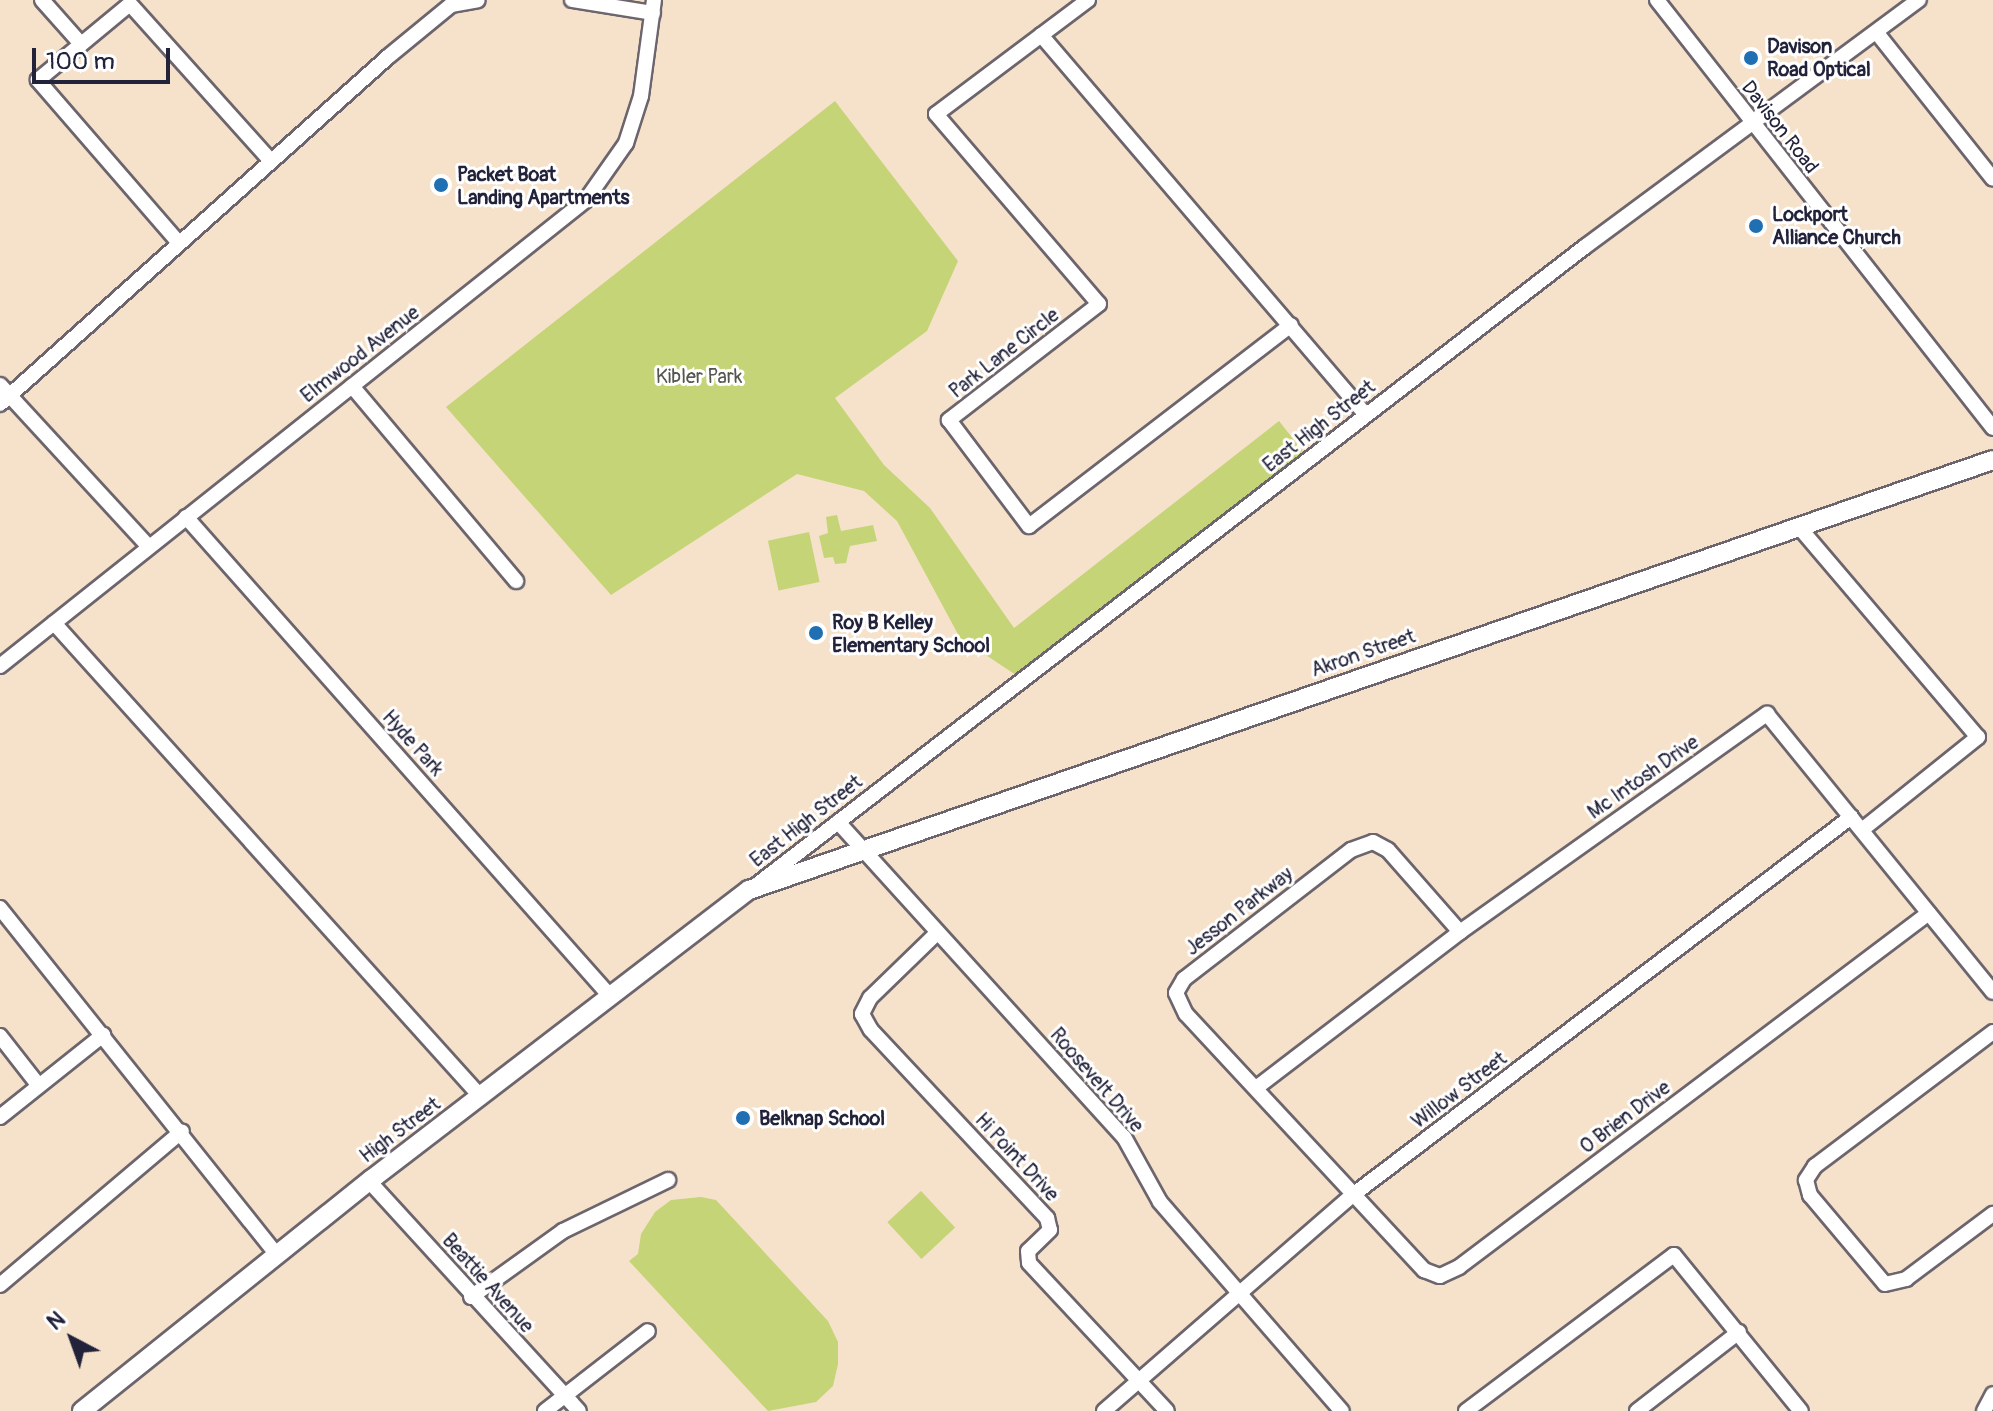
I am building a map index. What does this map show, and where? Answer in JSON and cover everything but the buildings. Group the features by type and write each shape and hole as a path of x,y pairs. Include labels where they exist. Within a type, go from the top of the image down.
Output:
{"main road":[{"name":"Akron Street","path":"749,890 860,849 1993,460"},
{"name":"High Street","path":"82,1411 369,1181 749,890"}],"street":[{"path":"42,0 81,44"},
{"path":"148,546 3,395 451,5 478,0"},
{"path":"572,0 654,6"},
{"name":"Park Lane Circle","path":"1088,0 936,114 1099,304 949,420 1029,526 1291,325"},
{"name":"Davison Road","path":"1657,0 1993,428"},
{"name":"East High Street","path":"749,890 1366,415 1919,0"},
{"path":"179,243 38,80 130,4 271,161"},
{"name":"Elmwood Avenue","path":"0,666 586,200 626,143 641,96 654,6"},
{"path":"1877,33 1993,179"},
{"path":"1041,35 1366,415"},
{"path":"352,386 516,581"},
{"name":"Hyde Park","path":"186,517 610,996"},
{"path":"1799,527 1978,737 1862,830"},
{"path":"54,623 481,1097"},
{"name":"Mc Intosh Drive","path":"1256,1088 1460,932 1767,714 1993,992"},
{"name":"Willow Street","path":"1104,1411 1141,1383 1354,1194 1851,817"},
{"name":"Roosevelt Drive","path":"838,822 1124,1137 1160,1202 1242,1292 1342,1411"},
{"name":"Jesson Parkway","path":"1354,1194 1186,1014 1176,993 1184,979 1351,850 1373,842 1388,850 1460,932"},
{"path":"0,908 5,926 103,1035 182,1131 277,1255"},
{"name":"O Brien Drive","path":"1354,1194 1424,1270 1440,1276 1459,1267 1929,913"},
{"name":"Hi Point Drive","path":"937,933 870,998 862,1014 1047,1218 1050,1230 1028,1251 1029,1263 1167,1411"},
{"path":"1993,1032 1815,1166 1806,1180 1810,1195 1885,1284 1906,1279 1993,1214"},
{"path":"0,1117 103,1035"},
{"path":"0,1036 39,1086"},
{"path":"0,1285 182,1131"},
{"path":"471,1297 563,1231 668,1180"},
{"name":"Beattie Avenue","path":"369,1181 471,1297 579,1411"},
{"path":"1466,1411 1674,1255 1801,1411"},
{"path":"545,1411 648,1331"},
{"path":"1637,1411 1739,1332"},
{"path":"1984,1411 1993,1394"}],"green space":[{"name":"Kibler Park","path":"835,101 958,261 927,331 835,398 884,465 930,508 1014,628 1279,421 1305,454 1016,675 960,638 897,521 864,491 797,474 611,595 446,407"},
{"path":"837,515 841,531 873,525 877,541 850,546 846,563 835,564 833,557 824,558 819,536 828,533 826,517"},
{"path":"809,532 820,582 779,591 768,541"},
{"path":"921,1191 955,1228 921,1259 887,1222"},
{"path":"701,1197 716,1200 828,1321 838,1342 838,1364 833,1386 816,1402 768,1411 629,1261 638,1254 641,1234 655,1212 671,1200"}],"place":[{"name":"Davison Road Optical","path":"1751,58"},
{"name":"Packet Boat Landing Apartments","path":"441,185"},
{"name":"Lockport Alliance Church","path":"1756,226"},
{"name":"Roy B Kelley Elementary School","path":"816,633"},
{"name":"Belknap School","path":"743,1118"}]}
